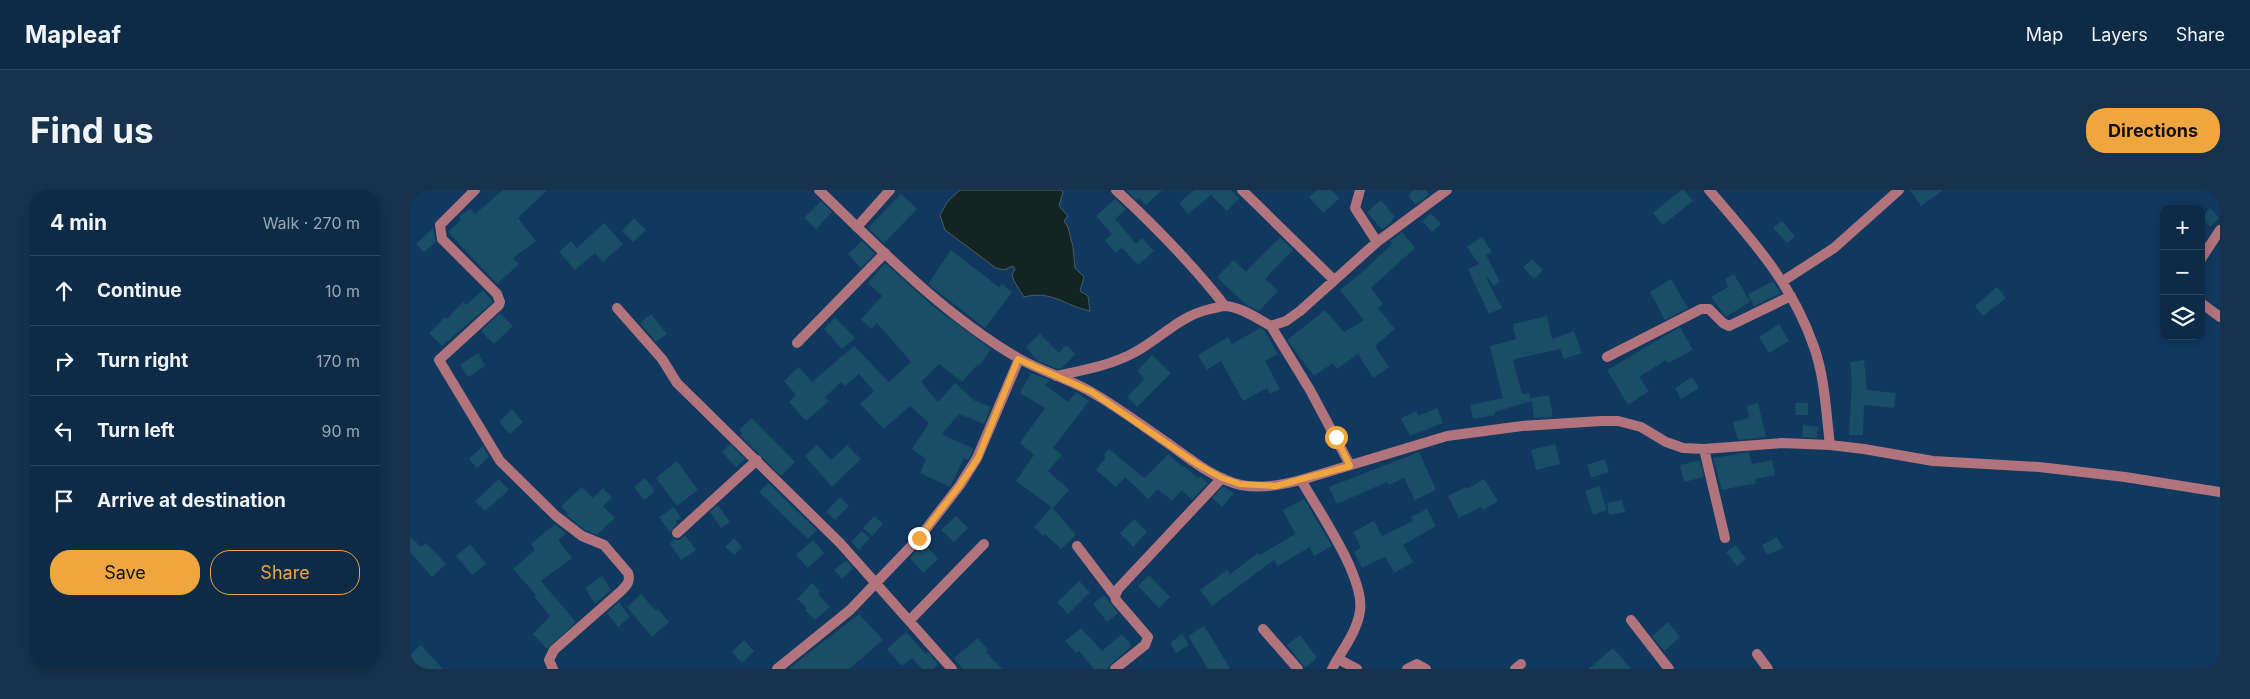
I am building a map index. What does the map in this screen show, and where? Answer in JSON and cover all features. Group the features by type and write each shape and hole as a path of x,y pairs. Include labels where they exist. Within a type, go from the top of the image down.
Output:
{"street":[{"path":"475,190 440,224 442,239 497,294 500,302 499,306 439,360 500,461 556,516 582,536 604,545 628,573 629,578 627,585 620,592 554,650 550,655 550,668"},
{"path":"818,190 885,253 958,317 1018,359 1092,392 1197,464 1222,478 1240,484 1257,487 1276,486 1350,466 1447,436 1522,426 1585,421 1618,421 1641,427 1666,442 1683,448 1704,449 1782,443 1830,445 1933,461 2039,467 2125,477 2220,492"},
{"path":"857,227 890,190"},
{"path":"1116,190 1171,243 1204,279 1225,306"},
{"path":"1242,190 1334,280"},
{"path":"1360,190 1355,208 1377,242"},
{"path":"1271,326 1286,321 1300,312 1377,242 1447,190"},
{"path":"1708,190 1757,246 1784,281 1814,348 1822,382 1830,445"},
{"path":"1784,281 1834,248 1899,190"},
{"path":"2205,254 2220,230"},
{"path":"797,342 885,253"},
{"path":"1607,357 1702,309 1709,309 1723,323 1729,326 1791,296"},
{"path":"1056,376 1101,366 1138,351 1178,321 1204,310 1225,306 1245,312 1271,326 1310,390 1350,466"},
{"path":"2205,306 2220,318"},
{"path":"617,308 662,359 677,383 840,543 952,669"},
{"path":"778,669 844,616 919,538 978,458 1018,359"},
{"path":"1704,449 1725,538"},
{"path":"677,533 756,460"},
{"path":"1115,596 1118,589 1222,478"},
{"path":"1301,480 1352,569 1357,585 1360,610 1354,630 1332,669"},
{"path":"910,620 984,544"},
{"path":"1077,546 1119,604 1144,630 1148,637 1145,646 1115,669"},
{"path":"1631,620 1668,669"},
{"path":"1263,629 1298,669"},
{"path":"1757,654 1768,669"},
{"path":"1338,659 1357,669"},
{"path":"1407,669 1417,664 1426,669"}],"shaded area":[{"path":"960,190 1061,190 1063,192 1059,206 1068,216 1064,221 1068,227 1073,247 1075,268 1084,277 1080,291 1088,296 1090,311 1042,295 1024,297 1014,281 1012,274 1015,270 1013,266 1004,270 996,268 945,230 940,215 948,201"}],"building":[{"path":"503,190 547,190 518,218 536,241 513,258 519,264 497,284 448,232 461,220 459,217 470,208 475,214"},
{"path":"1126,190 1162,190 1146,205 1139,198 1136,200"},
{"path":"1194,190 1231,190 1239,199 1227,211 1211,195 1188,214 1179,203"},
{"path":"1317,190 1332,190 1339,199 1323,213 1309,197"},
{"path":"1414,190 1426,190 1429,195 1415,205 1408,195"},
{"path":"1681,190 1684,190 1693,201 1663,225 1653,213"},
{"path":"1910,190 1943,190 1921,206"},
{"path":"901,194 917,209 884,243 868,228"},
{"path":"1115,199 1126,209 1115,219 1136,244 1142,238 1154,251 1138,265 1122,248 1115,253 1105,240 1112,234 1096,216"},
{"path":"1381,200 1395,217 1382,230 1367,212"},
{"path":"821,201 832,212 816,229 804,218"},
{"path":"2210,208 2219,218 2210,227 2205,222 2205,214"},
{"path":"1431,213 1441,224 1432,232 1422,221"},
{"path":"634,218 646,230 633,242 622,231"},
{"path":"1782,221 1795,236 1787,243 1773,228"},
{"path":"604,223 623,244 603,262 595,253 575,270 559,252 571,241 577,248"},
{"path":"433,228 436,242 424,252 416,244"},
{"path":"1402,232 1415,248 1371,288 1383,304 1378,308 1395,329 1375,346 1389,367 1373,378 1358,354 1337,369 1333,363 1314,376 1287,340 1325,310 1344,332 1364,320 1340,290 1393,243 1390,241"},
{"path":"1280,237 1293,250 1265,279 1278,291 1259,311 1245,304 1217,277 1234,260 1246,272"},
{"path":"1482,237 1492,252 1486,255 1500,282 1493,286 1488,277 1486,278 1502,308 1489,314 1468,269 1479,264 1467,247"},
{"path":"862,241 875,254 861,268 848,254"},
{"path":"951,250 999,287 1002,284 1012,292 985,328 928,284"},
{"path":"1532,259 1543,270 1534,279 1523,267"},
{"path":"885,263 934,307 991,349 980,365 978,364 962,382 939,364 921,382 938,402 955,383 975,401 991,407 984,424 959,414 942,434 974,449 968,460 964,458 950,487 920,473 926,459 912,449 929,423 910,406 884,429 860,404 874,391 859,374 845,386 841,382 825,397 829,401 806,421 789,402 796,395 784,381 799,367 812,382 854,346 889,382 911,362 877,323 871,329 861,319 882,296 868,283"},
{"path":"1734,274 1750,302 1726,317 1711,297 1728,287 1725,279"},
{"path":"1671,279 1688,308 1665,320 1650,292"},
{"path":"1773,281 1781,293 1754,306 1748,294"},
{"path":"1997,287 2006,298 1983,316 1975,306"},
{"path":"483,290 493,302 442,346 429,333 445,317 447,319 463,302 466,305"},
{"path":"500,313 513,326 494,344 481,331"},
{"path":"651,314 667,334 656,342 640,323"},
{"path":"1547,316 1552,339 1574,331 1582,353 1564,359 1560,349 1515,359 1513,361 1522,394 1529,393 1531,401 1495,412 1495,415 1473,419 1470,405 1503,398 1490,346 1516,339 1513,324"},
{"path":"835,317 855,338 842,349 824,329"},
{"path":"1779,324 1789,341 1769,353 1759,337"},
{"path":"1680,327 1693,350 1668,363 1666,360 1639,377 1649,391 1628,405 1607,370"},
{"path":"1260,328 1264,330 1278,354 1265,361 1280,389 1270,394 1267,388 1243,401 1221,361 1207,370 1198,355 1228,337 1232,344"},
{"path":"1040,334 1059,353 1066,345 1076,354 1062,368 1057,369 1038,361 1026,347"},
{"path":"478,353 485,366 468,377 460,365"},
{"path":"1152,355 1171,373 1137,407 1127,397 1145,379 1137,371"},
{"path":"1864,360 1867,390 1896,393 1894,408 1864,405 1863,435 1849,435 1852,383 1850,362"},
{"path":"1031,373 1050,380 1045,385 1068,402 1076,392 1089,401 1053,448 1062,455 1048,471 1069,490 1053,508 1016,481 1034,455 1020,443 1045,408 1020,393"},
{"path":"1692,377 1699,388 1681,399 1675,388"},
{"path":"1549,395 1553,417 1534,418 1531,398"},
{"path":"1758,403 1766,437 1738,440 1733,422 1749,418 1747,406"},
{"path":"1795,403 1808,403 1808,415 1796,415"},
{"path":"1437,408 1443,423 1410,436 1401,418 1416,411 1418,416"},
{"path":"512,409 523,422 510,434 499,422"},
{"path":"752,418 795,462 781,476 740,435 742,433 739,430"},
{"path":"1803,425 1818,427 1817,438 1802,437"},
{"path":"730,444 745,459 736,467 722,452"},
{"path":"1555,444 1560,464 1536,470 1531,450"},
{"path":"817,445 831,460 847,445 861,459 832,487 805,456"},
{"path":"483,446 489,457 477,468 469,459"},
{"path":"1109,449 1144,478 1169,454 1182,467 1184,466 1198,478 1200,476 1208,483 1192,500 1182,490 1172,501 1158,489 1148,499 1125,477 1116,487 1096,470 1106,457 1103,455"},
{"path":"1419,452 1436,490 1415,500 1404,478 1389,485 1387,482 1337,504 1329,487"},
{"path":"1749,452 1752,464 1772,460 1775,475 1755,479 1756,483 1722,490 1713,458"},
{"path":"1605,459 1609,472 1591,478 1587,465"},
{"path":"677,461 698,490 677,506 656,478"},
{"path":"1700,461 1704,477 1684,482 1680,465"},
{"path":"645,478 653,488 653,493 644,500 634,487"},
{"path":"499,479 509,490 485,511 475,501"},
{"path":"1484,479 1498,501 1483,510 1481,507 1459,518 1448,496 1466,487 1467,489"},
{"path":"768,483 817,530 808,539 759,492"},
{"path":"1223,486 1234,493 1222,507 1212,498"},
{"path":"1599,486 1607,510 1593,515 1585,491"},
{"path":"582,487 593,498 603,488 612,497 603,506 615,518 597,535 585,530 566,515 568,514 561,506"},
{"path":"840,497 849,506 835,520 826,512"},
{"path":"1304,499 1332,546 1314,556 1310,547 1278,566 1274,560 1212,606 1200,590 1227,570 1230,574 1258,553 1260,555 1295,534 1283,510"},
{"path":"1622,500 1625,512 1609,515 1607,503"},
{"path":"718,505 730,522 721,528 710,512"},
{"path":"674,507 681,518 676,521 677,523 670,533 659,517"},
{"path":"1052,507 1076,535 1061,549 1045,534 1043,536 1034,527"},
{"path":"1427,509 1436,526 1403,545 1413,562 1394,573 1385,557 1362,568 1354,552 1361,548 1353,532 1374,521 1382,536 1413,521 1411,517"},
{"path":"874,516 883,524 872,536 863,528"},
{"path":"956,516 968,528 954,542 941,530"},
{"path":"1134,519 1147,532 1133,547 1120,533"},
{"path":"555,524 566,533 558,540 572,558 541,581 576,622 547,649 533,634 550,616 534,596 536,595 513,569 535,550 531,544"},
{"path":"862,531 870,538 859,550 851,542"},
{"path":"685,535 696,550 681,560 670,544 674,539 679,540"},
{"path":"410,536 421,547 426,543 446,564 432,577 410,552"},
{"path":"1777,537 1783,548 1767,555 1762,545"},
{"path":"734,538 742,547 734,555 725,547"},
{"path":"813,540 824,553 808,568 796,555"},
{"path":"924,543 938,559 923,573 910,558"},
{"path":"470,544 486,564 472,575 456,556"},
{"path":"1735,545 1746,559 1737,566 1726,552"},
{"path":"846,560 853,568 842,579 834,570"},
{"path":"1149,575 1170,597 1159,608 1138,586"},
{"path":"602,576 611,590 595,604 585,588"},
{"path":"1079,581 1090,592 1068,614 1057,602"},
{"path":"812,583 820,591 818,594 830,607 815,620 805,610 807,608 797,599"},
{"path":"641,594 669,622 652,637 627,607"},
{"path":"1104,595 1118,613 1107,622 1093,604"},
{"path":"619,602 630,617 618,627 607,613"},
{"path":"859,614 883,640 849,669 788,669"},
{"path":"1668,622 1680,637 1664,651 1652,636"},
{"path":"1204,626 1230,669 1208,669 1188,636"},
{"path":"1081,628 1102,651 1122,634 1132,646 1111,664 1108,669 1094,669 1079,651 1076,653 1065,641"},
{"path":"906,632 938,664 933,669 922,669 912,658 902,666 887,649"},
{"path":"1182,634 1189,645 1176,653 1170,643"},
{"path":"1300,635 1317,658 1305,668 1287,645"},
{"path":"978,638 988,650 986,652 1002,669 963,669 954,658"},
{"path":"744,640 754,651 742,663 732,652"},
{"path":"421,645 443,669 410,669 410,655"},
{"path":"1613,648 1631,669 1588,669"}],"route":[{"path":"919,538 960,485 978,458 1018,359 1092,392 1197,464 1222,478 1240,484 1257,487 1276,486 1319,476 1350,466 1336,437"}]}
